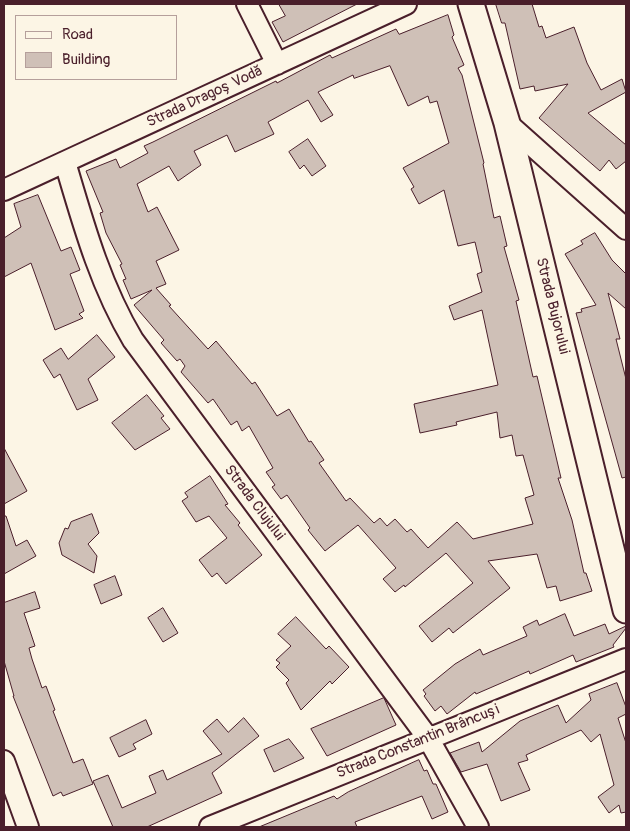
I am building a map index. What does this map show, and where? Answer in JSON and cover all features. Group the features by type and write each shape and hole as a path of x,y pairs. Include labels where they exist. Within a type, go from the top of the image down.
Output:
{"street":[{"path":"247,4 277,64"},
{"name":"Strada Dragoș Vodă","path":"4,190 406,4"},
{"name":"Strada Bujorului","path":"471,4 507,124 626,610"},
{"path":"507,124 625,226"},
{"name":"Strada Clujului","path":"64,162 94,257 115,310 132,340 428,738 478,827"},
{"name":"Strada Constantin Brâncuși","path":"210,827 626,659"},
{"path":"4,761 28,827"}],"building":[{"path":"279,4 357,4 283,42 272,22 285,16"},
{"path":"496,4 532,4 539,27 542,26 546,38 574,27 587,63 601,90 622,79 626,92 588,113 626,145 626,161 616,169 609,160 600,171 539,118 568,84 535,91 534,86 520,89 505,23 502,23"},
{"path":"448,15 454,35 452,37 464,65 458,68 462,75 484,163 494,218 500,216 507,246 504,247 519,300 516,301 533,377 537,376 561,478 558,478 572,520 584,573 586,573 592,591 560,601 556,586 547,588 537,554 488,561 510,588 453,633 449,628 432,642 419,626 473,583 446,553 405,587 404,585 395,592 383,579 396,568 358,525 325,551 308,530 310,528 287,495 281,499 272,487 275,485 266,472 273,468 249,426 242,431 237,421 231,425 213,399 208,403 181,372 185,366 180,359 177,361 161,343 164,340 134,305 152,290 131,299 123,280 126,279 120,265 122,264 106,233 100,213 103,212 86,171 116,159 120,168 148,153 144,146 276,81 277,83 330,55 332,58 396,29 399,34","holes":["390,66 408,106 428,96 430,103 437,101 449,143 403,168 414,187 411,189 419,204 444,190 458,246 475,242 482,272 477,274 482,292 449,306 454,320 482,310 498,385 414,404 420,433 457,425 456,422 497,412 500,438 512,435 516,456 523,455 534,495 525,498 533,524 473,539 457,522 428,548 411,529 407,532 395,519 387,526 380,518 374,523 350,498 346,501 319,463 324,460 311,441 309,442 289,409 277,416 255,382 252,384 216,341 208,349 169,306 171,305 156,288 166,284 156,261 179,250 157,207 148,212 137,184 169,166 178,181 201,165 194,151 227,135 235,152 274,134 268,122 308,100 321,122 333,115 318,92 353,75 354,78"]},
{"path":"308,139 326,166 312,176 304,165 300,169 289,152"},
{"path":"38,195 61,251 71,247 80,270 70,274 84,311 79,314 83,318 55,330 31,263 4,277 4,238 21,227 14,204"},
{"path":"595,233 612,260 626,274 626,309 608,293 620,339 616,339 626,379 626,477 622,478 576,313 582,312 581,309 596,305 565,254 583,244 581,241"},
{"path":"97,335 115,357 88,379 98,400 77,410 60,374 54,378 43,360 61,348 68,359"},
{"path":"147,395 164,416 161,418 170,429 135,450 112,423"},
{"path":"4,448 27,491 4,504"},
{"path":"210,476 228,504 225,505 240,523 238,525 262,555 226,584 217,573 212,577 199,560 227,538 209,516 196,522 182,501 188,497 185,493"},
{"path":"92,514 99,533 88,544 97,556 94,573 62,555 59,543 65,528 68,529 71,522"},
{"path":"4,516 6,516 16,546 27,540 36,556 4,574"},
{"path":"115,576 122,595 101,604 94,585"},
{"path":"35,592 40,608 24,613 35,646 29,648 32,659 42,688 46,686 55,710 53,711 73,763 83,759 93,784 63,796 61,792 53,796 13,696 4,661 4,603"},
{"path":"163,608 178,633 163,642 148,618"},
{"path":"565,614 574,636 605,624 609,634 626,626 626,628 613,645 614,647 576,662 573,655 530,674 529,671 476,694 475,692 447,714 441,706 435,711 424,696 426,694 423,690 455,664 480,649 483,655 527,636 523,627 537,620 539,625"},
{"path":"296,617 326,649 329,646 349,667 332,684 330,681 301,710 286,683 289,680 276,667 280,663 276,660 291,646 278,634"},
{"path":"617,683 626,707 626,714 618,718 626,743 626,812 621,813 619,805 609,813 598,797 614,785 600,734 591,742 581,730 526,755 528,760 518,763 530,790 501,801 487,764 461,772 450,753 479,742 482,752 520,721 558,705 566,723 591,700 589,694"},
{"path":"384,698 396,725 327,756 311,729"},
{"path":"244,718 259,736 212,773 222,793 147,827 113,827 93,781 108,775 122,808 156,793 149,776 163,770 167,780 222,754 203,731 217,719 228,732"},
{"path":"146,720 152,734 133,744 136,749 119,757 110,738"},
{"path":"289,739 304,758 274,772 264,750"},
{"path":"419,760 424,771 427,770 433,784 436,784 448,812 432,819 422,796 355,822 357,827 259,827 334,796 337,799 348,792"}]}
